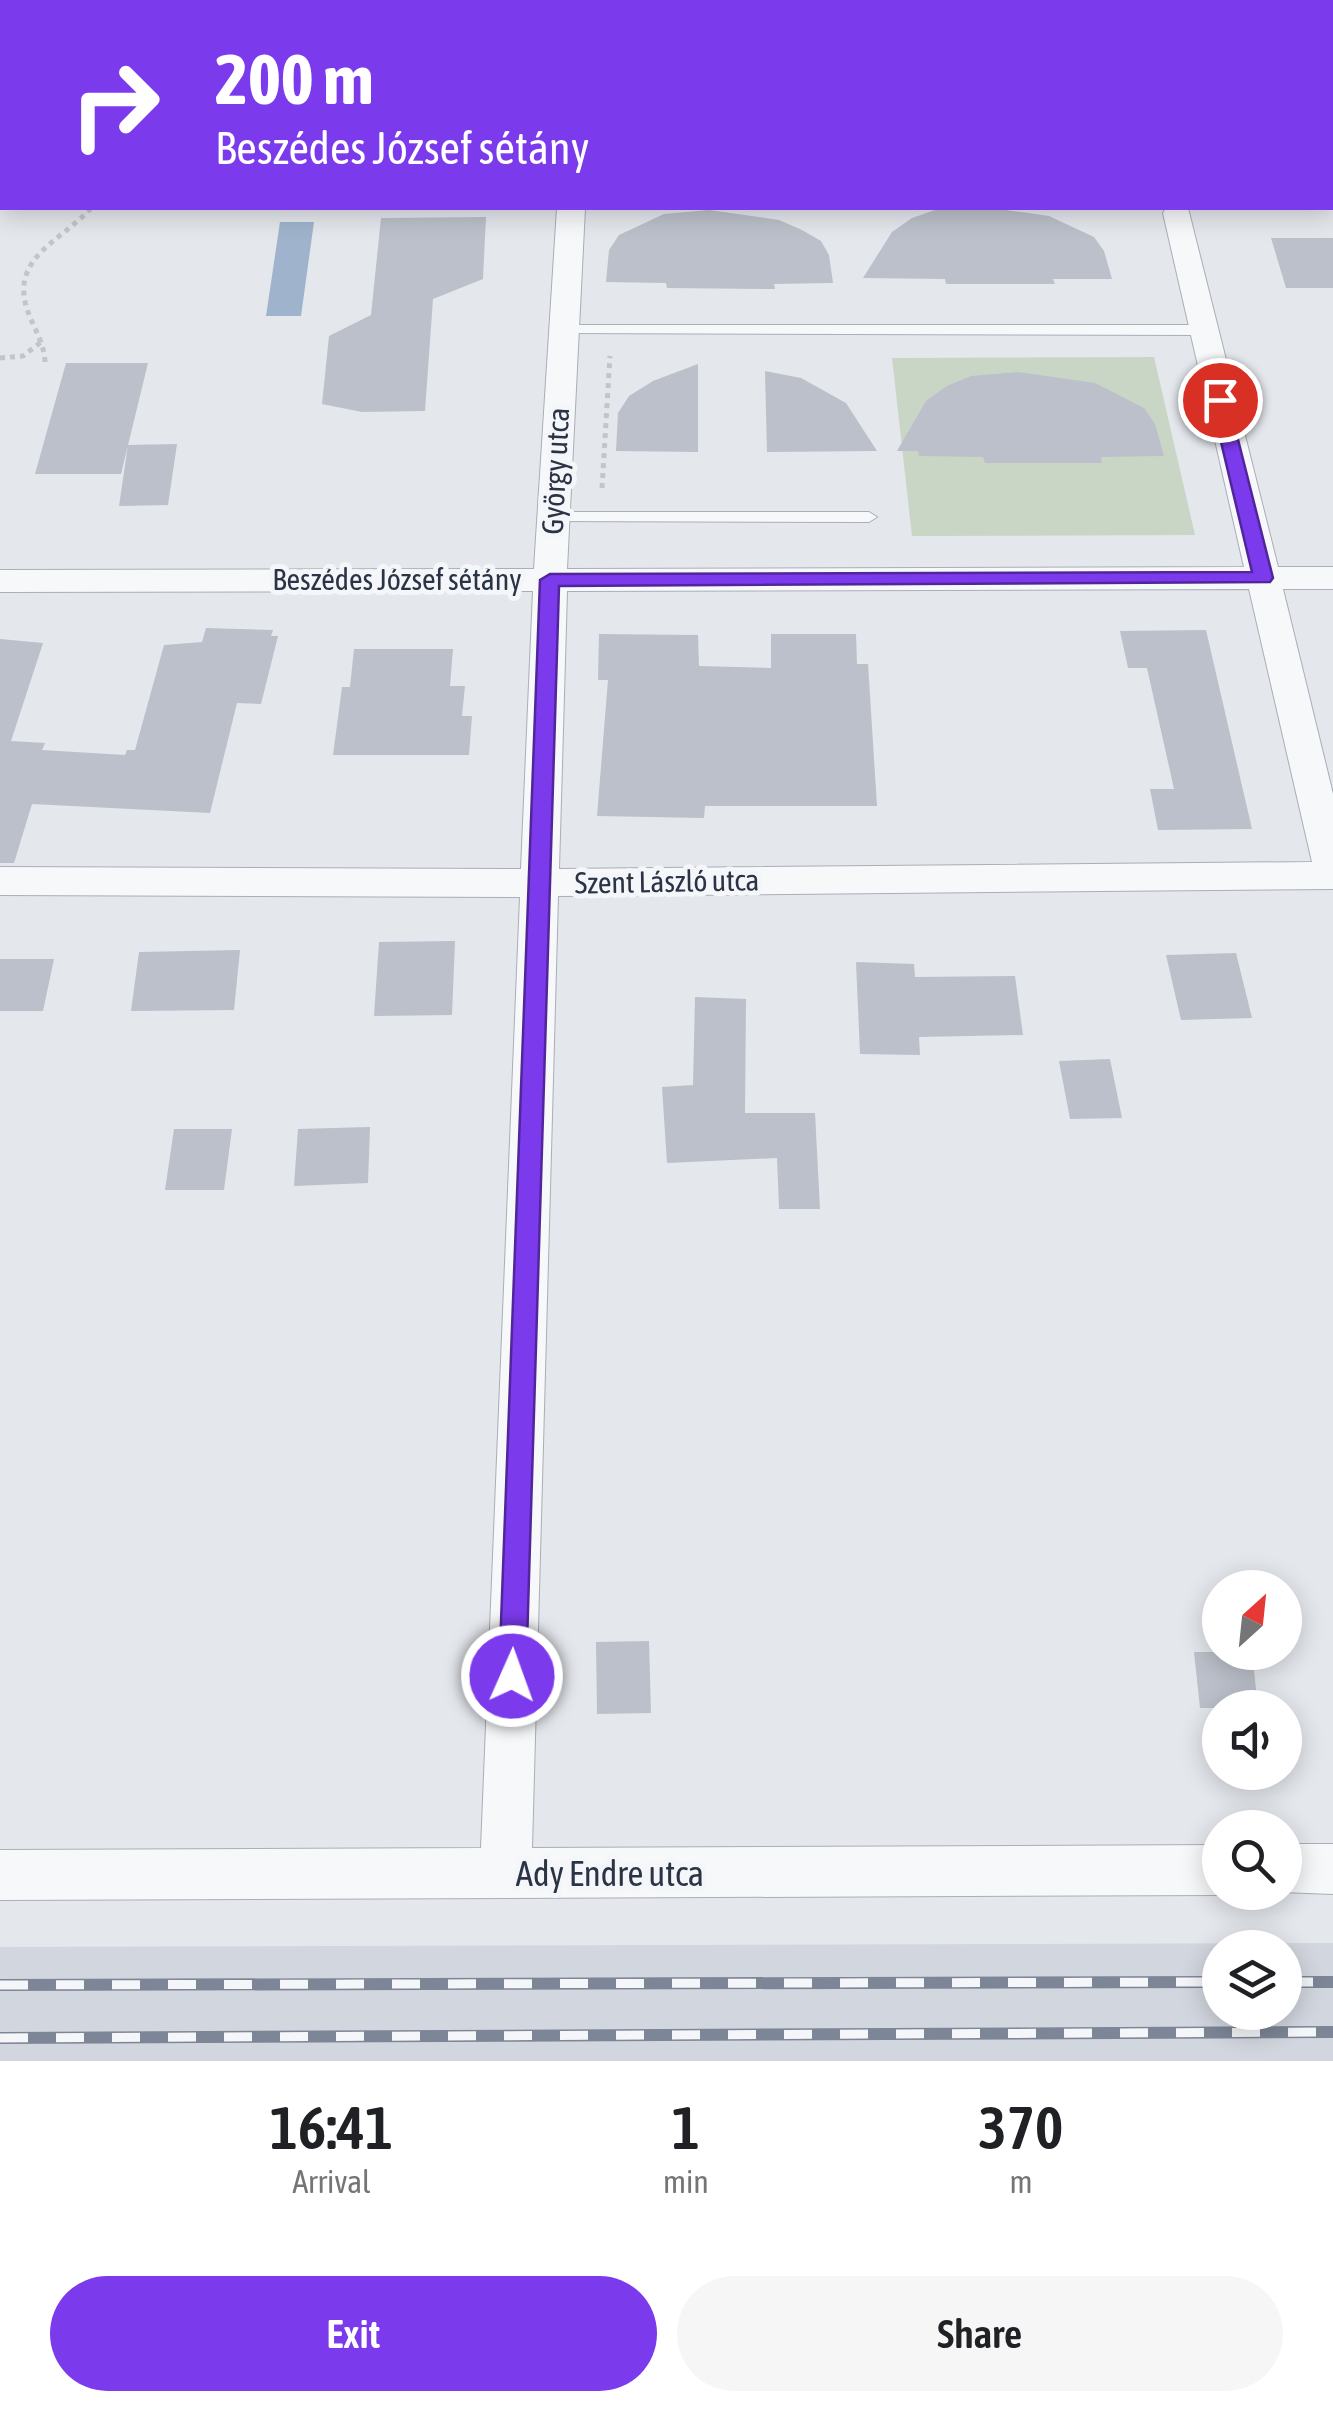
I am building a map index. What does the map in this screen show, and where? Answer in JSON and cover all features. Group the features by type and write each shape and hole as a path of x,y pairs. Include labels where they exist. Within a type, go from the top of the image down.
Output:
{"street":[{"name":"György utca","path":"506,1875 550,580 571,210"},
{"path":"1177,214 1333,873"},
{"name":"Beszédes József sétány","path":"0,581 1333,578"},
{"name":"Szent László utca","path":"0,881 540,883 1333,873"},
{"path":"1302,1870 1333,1869"},
{"name":"Ady Endre utca","path":"0,1876 1202,1870"}],"lane":[{"path":"564,330 1202,330"},
{"path":"554,517 868,517"}],"path":[{"path":"0,358 23,356 45,360 48,349 41,342 23,296 24,281 31,262 46,245 89,210"},
{"path":"23,356 41,342"}],"shaded area":[{"path":"1202,1943 1202,2030 1302,2030 1302,1943 1333,1943 1333,2061 0,2061 0,1947"}],"green space":[{"path":"1154,357 1195,535 912,536 892,358"}],"water":[{"path":"280,222 314,222 301,316 266,316"}],"building":[{"path":"709,210 779,220 821,241 829,255 833,283 774,284 775,289 667,288 666,283 606,282 609,250 619,235 664,214"},
{"path":"935,210 1006,210 1049,216 1094,237 1104,251 1112,279 1053,279 1055,284 946,284 945,279 863,278 892,232 912,218"},
{"path":"486,217 483,279 433,299 425,411 362,412 322,404 329,336 371,315 381,218"},
{"path":"1271,238 1333,238 1333,288 1286,288"},
{"path":"66,363 148,363 121,474 35,474"},
{"path":"698,364 698,452 616,451 618,413 629,396 653,381"},
{"path":"765,371 801,378 846,403 877,451 767,452"},
{"path":"1018,372 1095,383 1144,408 1155,424 1164,456 1101,457 1102,463 985,463 983,457 919,456 918,451 897,451 926,401 947,386 971,376"},
{"path":"177,444 168,505 119,506 128,445"},
{"path":"206,628 273,630 271,636 278,636 261,704 237,703 210,813 32,804 14,863 0,863 0,639 43,643 11,741 45,743 42,750 125,755 127,750 135,750 164,645 202,642"},
{"path":"1206,630 1252,829 1158,830 1150,789 1174,789 1147,668 1128,668 1120,631"},
{"path":"599,634 698,635 699,666 771,668 771,634 856,634 857,664 868,664 877,806 705,806 704,818 597,816 608,680 598,680"},
{"path":"354,649 453,649 450,686 465,686 462,716 472,716 469,755 333,755 342,687 350,687"},
{"path":"455,941 452,1015 374,1016 379,942"},
{"path":"240,950 234,1010 131,1011 139,952"},
{"path":"1236,953 1252,1018 1181,1020 1166,955"},
{"path":"0,959 54,959 43,1011 0,1011"},
{"path":"856,962 914,964 915,977 1015,976 1023,1035 919,1037 920,1055 860,1054"},
{"path":"695,997 746,999 745,1113 815,1113 820,1209 779,1209 777,1158 667,1163 662,1087 693,1085"},
{"path":"1110,1059 1122,1118 1070,1119 1059,1061"},
{"path":"370,1127 368,1183 294,1186 298,1129"},
{"path":"174,1129 232,1129 224,1190 165,1190"},
{"path":"649,1641 651,1713 597,1714 596,1642"},
{"path":"1194,1652 1202,1652 1202,1670 1254,1670 1256,1690 1202,1690 1200,1708"}],"railway":[{"path":"0,1985 1202,1982"},
{"path":"1302,1982 1333,1982"},
{"path":"0,2038 1333,2032"}],"route":[{"path":"512,1676 550,580 1263,578 1220,400"}]}
